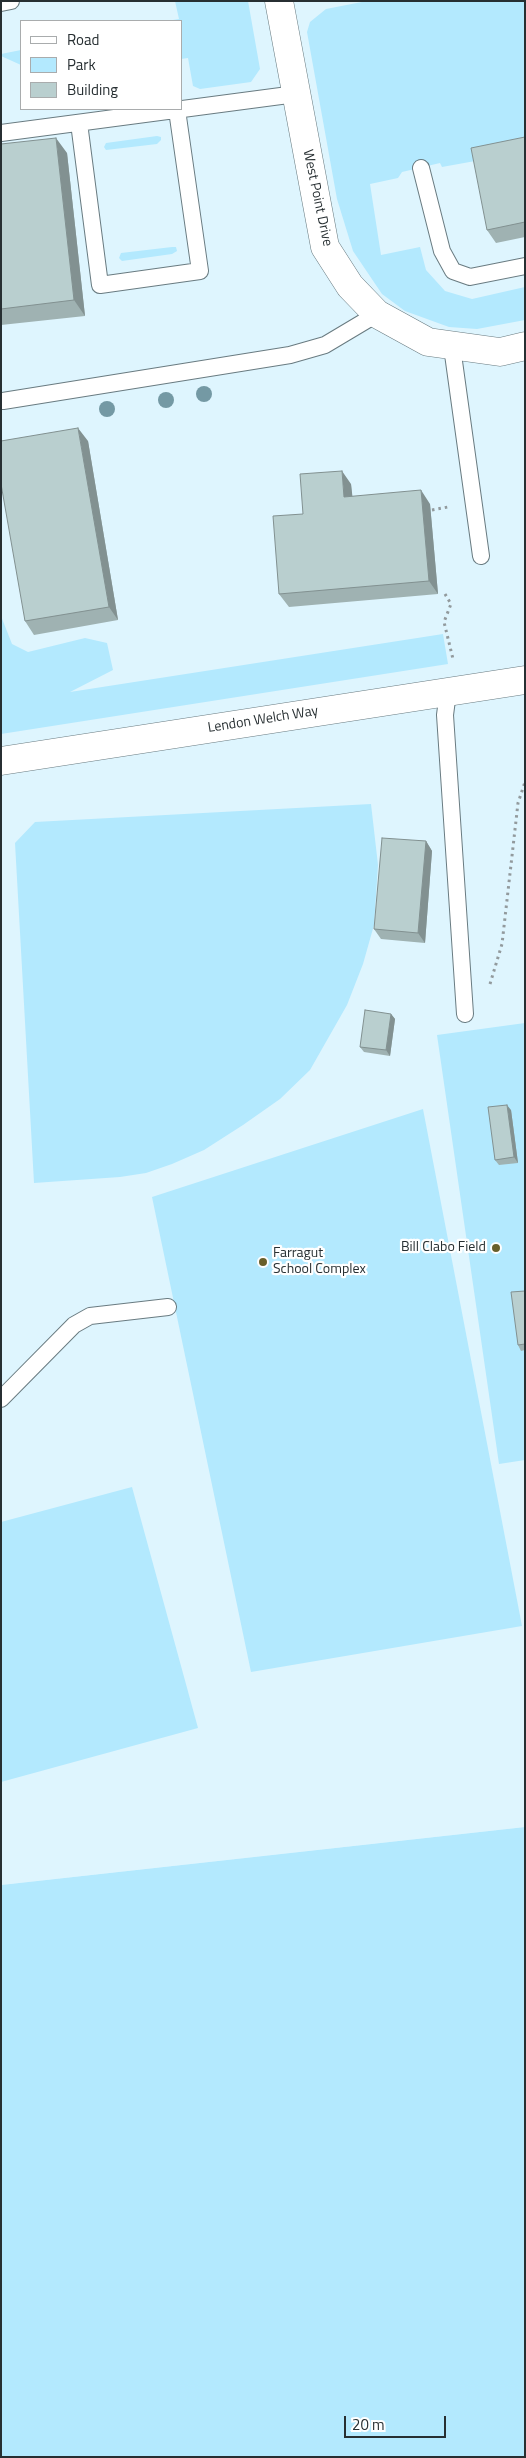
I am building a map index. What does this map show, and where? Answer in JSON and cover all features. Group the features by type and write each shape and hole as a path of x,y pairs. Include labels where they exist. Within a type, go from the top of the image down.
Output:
{"street":[{"name":"West Point Drive","path":"278,1 325,247 350,286 377,314 428,342 452,347 500,352 525,346"},
{"name":"Lendon Welch Way","path":"1,761 525,680"}],"lane":[{"path":"1,3 11,1"},
{"path":"182,109 296,94"},
{"path":"1,133 79,122 177,110 200,271 100,285 79,122"},
{"path":"421,168 442,251 453,271 470,277 525,266"},
{"path":"3,401 290,355 325,345 377,314"},
{"path":"452,347 481,556"},
{"path":"448,692 445,715 465,1014"},
{"path":"1,1399 74,1324 90,1316 168,1307"}],"path":[{"path":"445,594 451,604 444,622 453,659 448,692"},
{"path":"465,1014 482,1012 502,944 518,803 525,782"}],"shaded area":[{"name":"Farragut School Complex","path":"1,1 525,1 525,1827 1,1885"}],"green space":[{"path":"175,1 248,1 260,69 251,82 200,89 193,86 188,58 182,59 182,20 173,20 179,19"},
{"path":"367,1 525,1 525,152 442,167 440,163 402,172 398,178 370,184 381,255 420,247 426,270 445,291 472,299 525,287 525,320 477,329 449,327 405,311 382,294 353,251 337,199 307,32 310,22 326,9"},
{"path":"20,50 20,65 1,56 1,54"},
{"path":"161,137 161,140 157,144 106,150 104,147 106,143"},
{"path":"176,247 177,251 172,254 122,261 119,258 121,253"},
{"path":"1,616 12,644 28,652 85,638 107,643 113,670 70,692 443,634 448,664 1,734"},
{"path":"371,804 378,865 374,925 363,964 347,1005 310,1070 280,1099 243,1125 204,1150 172,1164 146,1173 120,1177 34,1183 15,843 35,822"},
{"name":"Bill Clabo Field","path":"525,1023 525,1460 499,1464 437,1035"},
{"path":"423,1109 522,1626 251,1672 152,1197"},
{"path":"132,1487 198,1728 1,1782 1,1522"},
{"path":"525,1827 525,2457 1,2457 1,1885"}],"building":[{"path":"525,137 525,222 487,230 471,148"},
{"path":"56,138 74,300 1,309 1,144"},
{"path":"78,428 109,607 25,621 1,484 1,441"},
{"path":"342,471 344,497 421,490 429,581 279,594 273,516 303,514 300,474"},
{"path":"382,838 426,841 418,933 374,929"},
{"path":"365,1010 391,1014 386,1050 360,1047"},
{"path":"507,1105 514,1157 495,1160 488,1107"},
{"path":"525,1291 525,1344 518,1345 511,1292"}],"place":[{"name":"Bill Clabo Field","path":"496,1248"},
{"name":"Farragut School Complex","path":"263,1262"}]}
